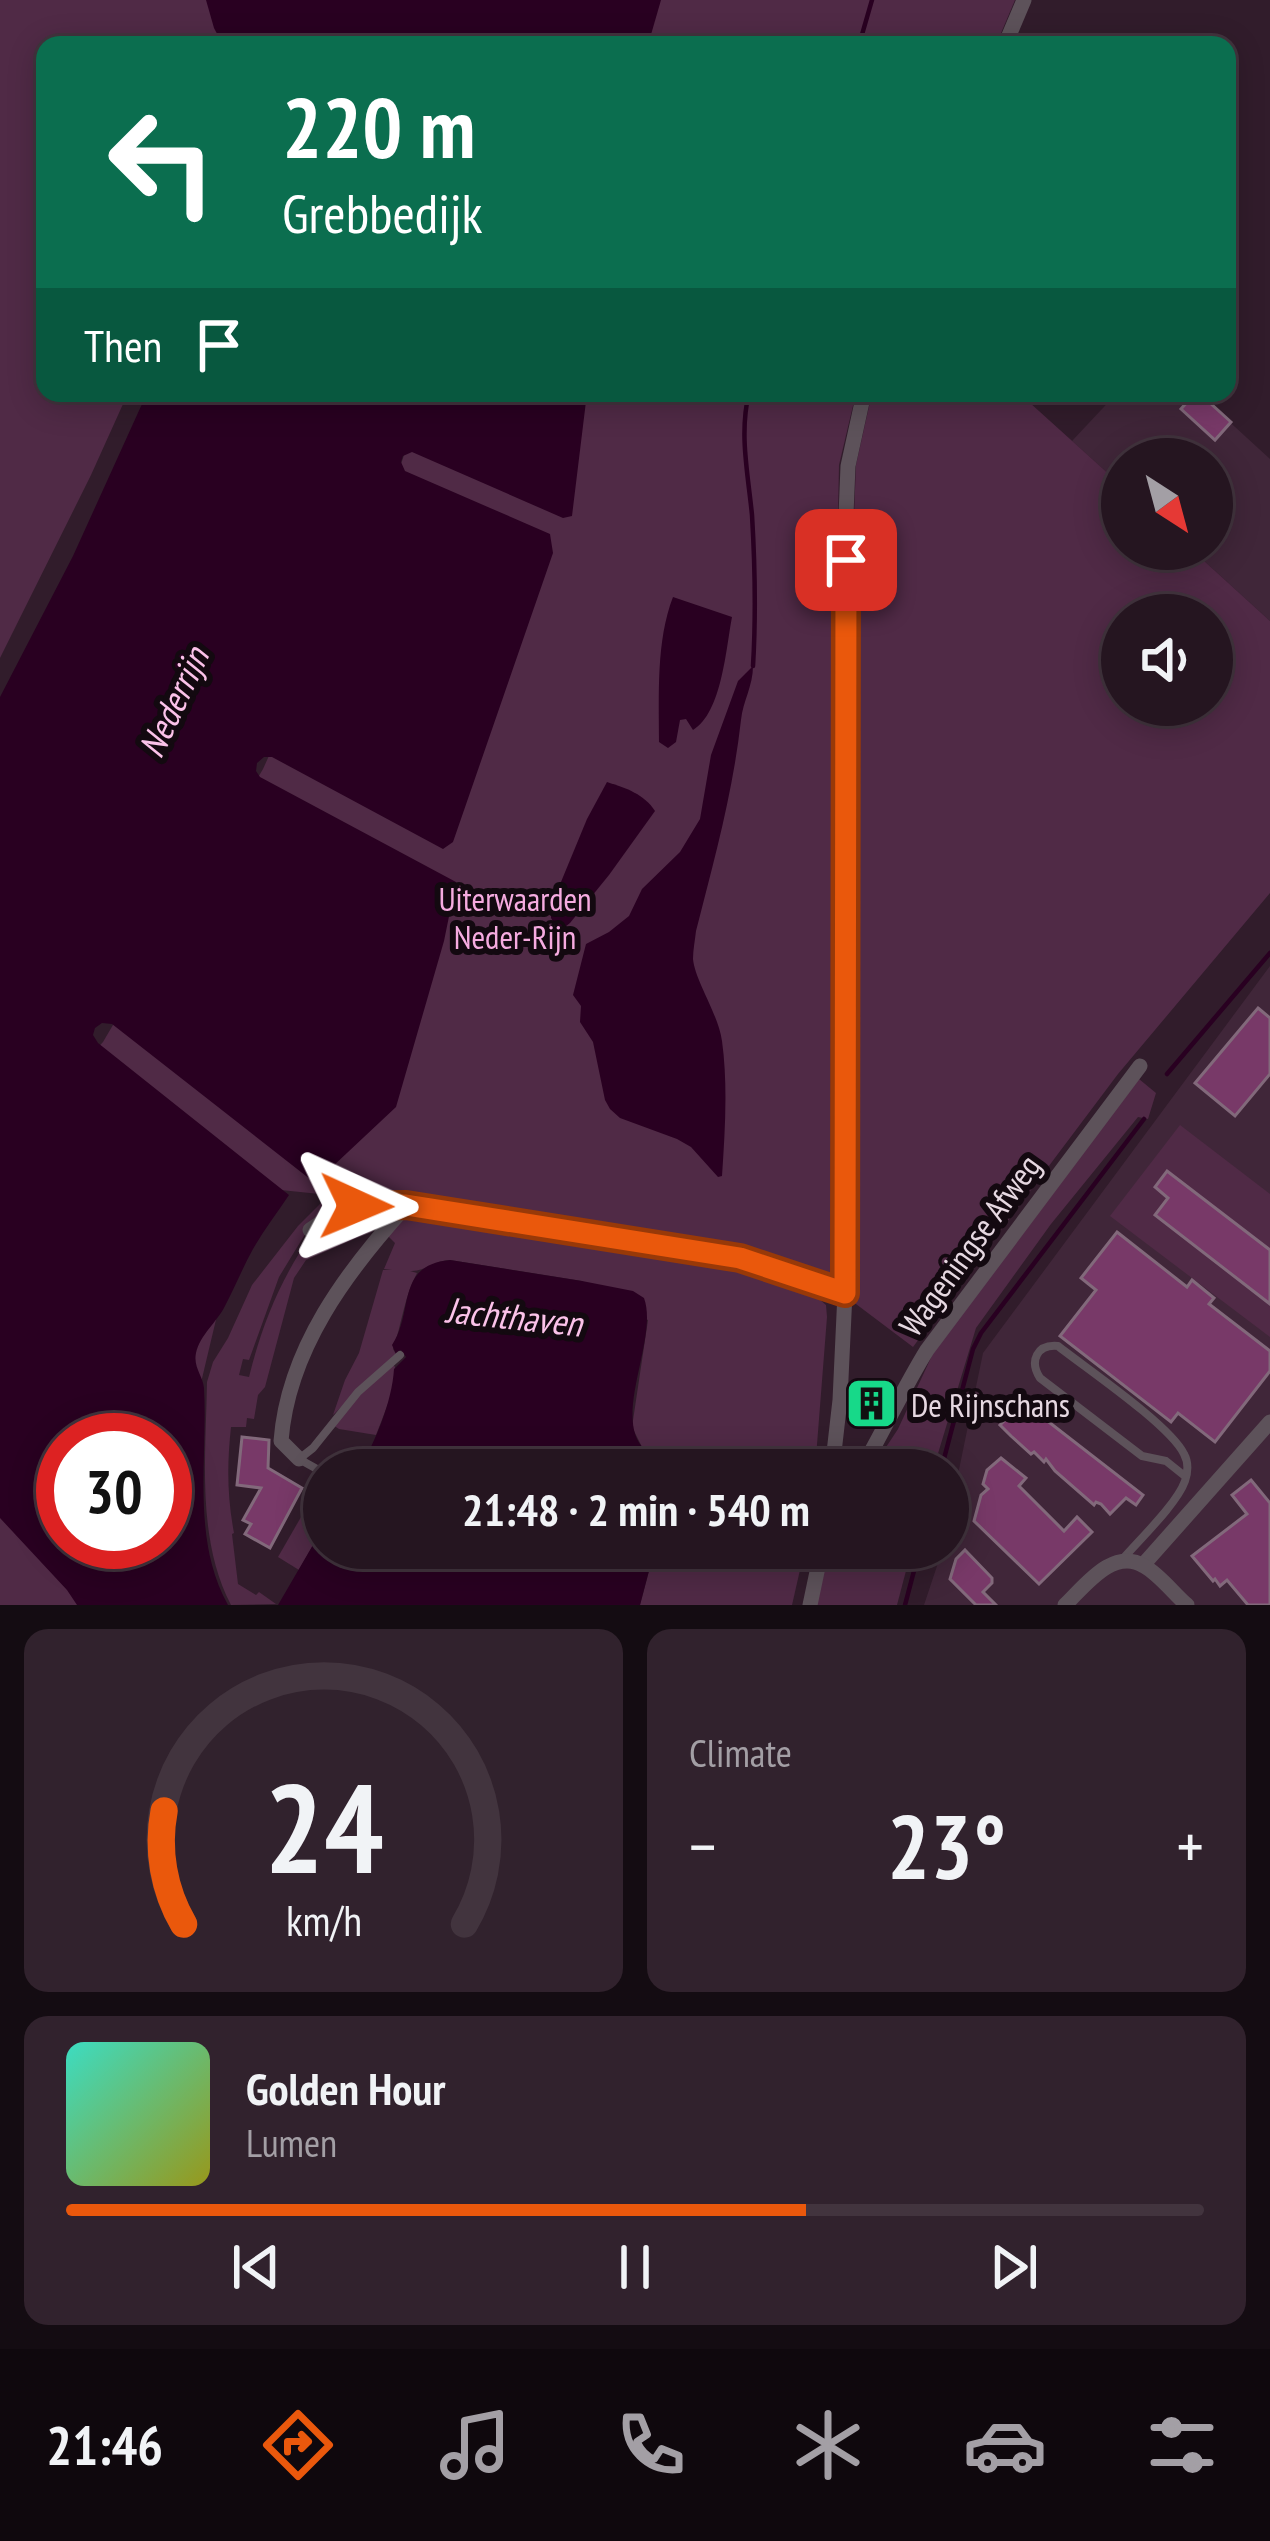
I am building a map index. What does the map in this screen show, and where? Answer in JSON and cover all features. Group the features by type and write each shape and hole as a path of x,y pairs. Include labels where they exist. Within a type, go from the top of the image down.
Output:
{"street":[{"path":"1009,36 1024,0"},
{"path":"834,1449 845,1293 846,514 848,466 862,402"},
{"name":"Wageningse Afweg","path":"874,1449 927,1349 1140,1066"},
{"path":"310,1230 356,1206 406,1205 740,1258 845,1293"},
{"path":"299,1459 281,1441 287,1401 303,1358 347,1273 406,1205"},
{"path":"1143,1565 1270,1422"},
{"path":"1065,1605 1105,1566 1120,1562 1143,1565 1186,1605"},
{"path":"810,1605 818,1569"}],"lane":[{"path":"1120,1562 1180,1493 1186,1477 1187,1463 1183,1450 1164,1429 1058,1346 1040,1350 1034,1359 1040,1378 1142,1456 1166,1461 1186,1477"},
{"path":"303,1461 299,1459 358,1392 400,1355"}],"shaded area":[{"path":"1109,402 1208,402 1270,459 1270,621 1214,570 1233,570 1233,438 1101,438 1101,467 1072,441"},
{"path":"1270,966 1270,1605 924,1605 936,1569 969,1569 969,1449 963,1449 983,1353"}],"green space":[{"path":"0,0 247,0 241,36 36,36 36,402 124,402 0,658"},
{"path":"529,0 1015,0 1000,36 523,36"},
{"name":"Uiterwaarden Neder-Rijn","path":"422,402 854,402 839,465 837,1117 833,1272 828,1280 754,1250 415,1198 377,1200 307,1231 279,1277 239,1375 249,1377 274,1302 312,1234 323,1241 368,1222 373,1212 390,1213 371,1232 306,1260 294,1278 254,1419 247,1418 246,1427 231,1427 229,1493 238,1584 276,1604 231,1605 212,1552 208,1524 207,1382 252,1285 329,1195 281,1190 219,1307 192,1421 192,1413 36,1413 36,1569 158,1569 147,1605 0,1605 0,1154 103,1042 263,769 400,467"},
{"path":"870,402 1029,402 1101,467 1101,570 1214,570 1270,621 1270,893 1118,1074 913,1347 852,1301 856,465"},
{"path":"1139,1079 1156,1093 1148,1119 1138,1117 1051,1224 976,1328 939,1449 885,1449 935,1349"},
{"path":"1180,1125 1270,1194 1270,1337 1110,1216"},
{"path":"416,1212 769,1273 803,1285 826,1305 827,1317 817,1449 643,1449 632,1427 648,1320 582,1281 450,1260 410,1271 417,1273 393,1349 396,1354 333,1415 359,1353 383,1270 392,1270 384,1269 395,1243 386,1234"},
{"path":"393,1364 393,1391 376,1435 333,1425 361,1393"},
{"path":"303,1514 299,1570 278,1557"},
{"path":"649,1569 800,1569 792,1605 640,1605"},
{"path":"824,1569 906,1569 897,1605 816,1605"}],"water":[{"path":"206,0 661,0 651,36 218,36"},
{"name":"Nederrijn","path":"143,402 586,402 572,516 563,518 412,452 401,462 405,471 550,534 553,553 453,842 443,849 272,757 257,763 260,777 456,882 444,941 396,1107 315,1183 112,1024 95,1028 98,1043 289,1195 253,1249 196,1353 204,1388 205,1526 209,1553 228,1605 77,1605 47,1569 192,1569 192,1413 36,1413 36,1557 0,1518 0,697 73,556"},
{"path":"673,597 732,617 710,710 693,730 686,719 680,720 676,742 668,748 659,742 659,687 661,650"},
{"path":"753,666 693,956 722,1041 725,1126 722,1176 718,1177 691,1147 620,1118 610,1109 593,1042 580,1022 581,1006 573,995 586,944 629,916 642,889 680,852 700,819 711,755 738,681"},
{"path":"607,782 640,796 655,811 570,923 556,926 551,909 556,894"},
{"name":"Jachthaven","path":"450,1260 582,1281 633,1291 644,1298 646,1335 633,1419 644,1449 370,1449 390,1395 394,1369 406,1357 401,1350 396,1354 392,1345 409,1292 421,1271"},
{"path":"303,1562 303,1569 649,1569 640,1605 278,1605"}],"building":[{"path":"1187,402 1209,402 1231,422 1213,438 1181,409"},
{"path":"1258,1008 1270,1018 1270,1074 1235,1116 1195,1083"},
{"path":"1167,1171 1270,1250 1270,1304 1155,1215 1168,1198 1155,1187"},
{"path":"1117,1232 1187,1287 1192,1280 1214,1298 1209,1304 1270,1351 1270,1371 1215,1442 1178,1413 1171,1422 1060,1336 1096,1290 1081,1278"},
{"name":"De Rijnschans","path":"860,1388 887,1390 874,1420 857,1419"},
{"path":"1023,1402 1143,1495 1136,1505 1126,1498 1110,1514 1011,1436 1000,1425"},
{"path":"242,1437 269,1440 268,1468 302,1488 270,1548 245,1534 251,1524 243,1520 261,1488 237,1485"},
{"path":"1001,1458 1026,1478 1019,1486 1064,1531 1077,1517 1092,1532 1039,1584 974,1521 981,1495 988,1489 983,1484 987,1470"},
{"path":"1251,1480 1270,1503 1270,1605 1248,1605 1227,1580 1220,1586 1213,1581 1192,1556 1247,1514 1232,1495"},
{"path":"969,1554 992,1578 983,1592 996,1605 976,1605 950,1579 953,1569 969,1569"}],"waterway":[{"path":"862,36 872,0"},
{"path":"747,402 744,438 754,553 753,666"},
{"path":"1167,1074 1270,953"},
{"path":"947,1449 981,1333 1144,1119"},
{"path":"905,1605 914,1569"}],"place":[{"name":"De Rijnschans","path":"872,1404"}],"route":[{"path":"356,1206 406,1205 740,1258 845,1293 846,560"}]}
